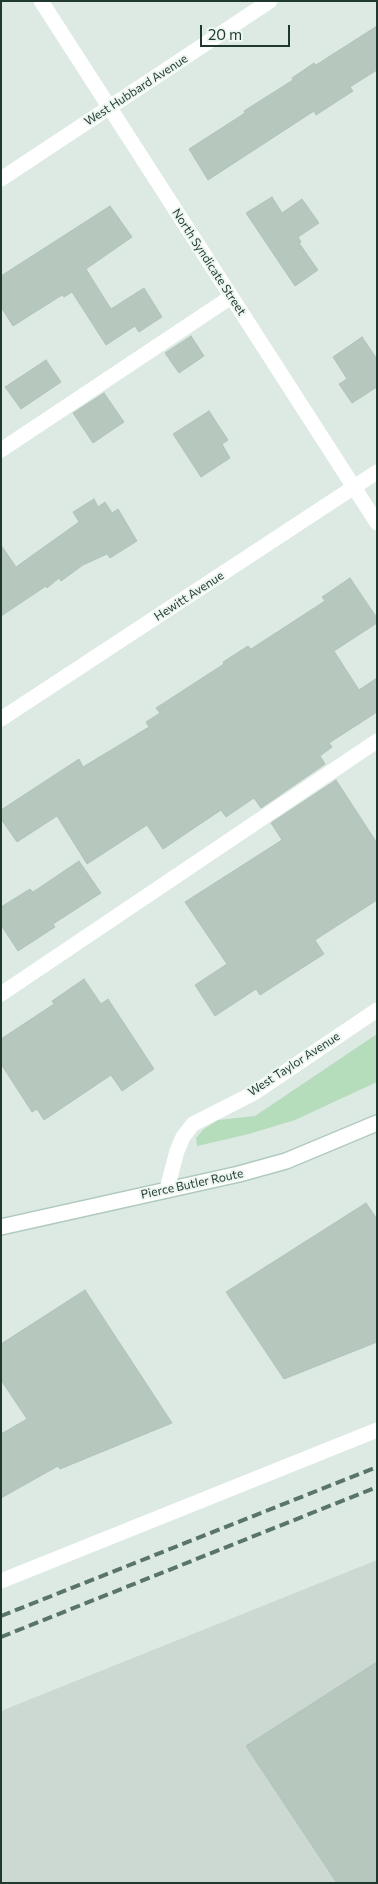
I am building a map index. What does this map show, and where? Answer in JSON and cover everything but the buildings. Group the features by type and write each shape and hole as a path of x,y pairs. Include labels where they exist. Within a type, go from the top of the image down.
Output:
{"street":[{"name":"North Syndicate Street","path":"41,1 377,523"},
{"name":"West Hubbard Avenue","path":"1,179 270,1"},
{"path":"1,450 231,297"},
{"name":"Hewitt Avenue","path":"1,720 377,472"},
{"path":"1,994 377,741"},
{"name":"West Taylor Avenue","path":"167,1189 182,1137 194,1124 254,1092 377,1010"},
{"name":"Pierce Butler Route","path":"1,1227 239,1174 286,1161 377,1123"},
{"path":"1,1581 377,1430"}],"shaded area":[{"path":"377,1560 377,1883 1,1883 1,1711"}],"green space":[{"path":"377,1034 377,1082 295,1120 249,1134 197,1146 196,1138 204,1129 218,1120 255,1116"}],"railway":[{"path":"1,1616 377,1467"},
{"path":"1,1637 377,1487"}]}
